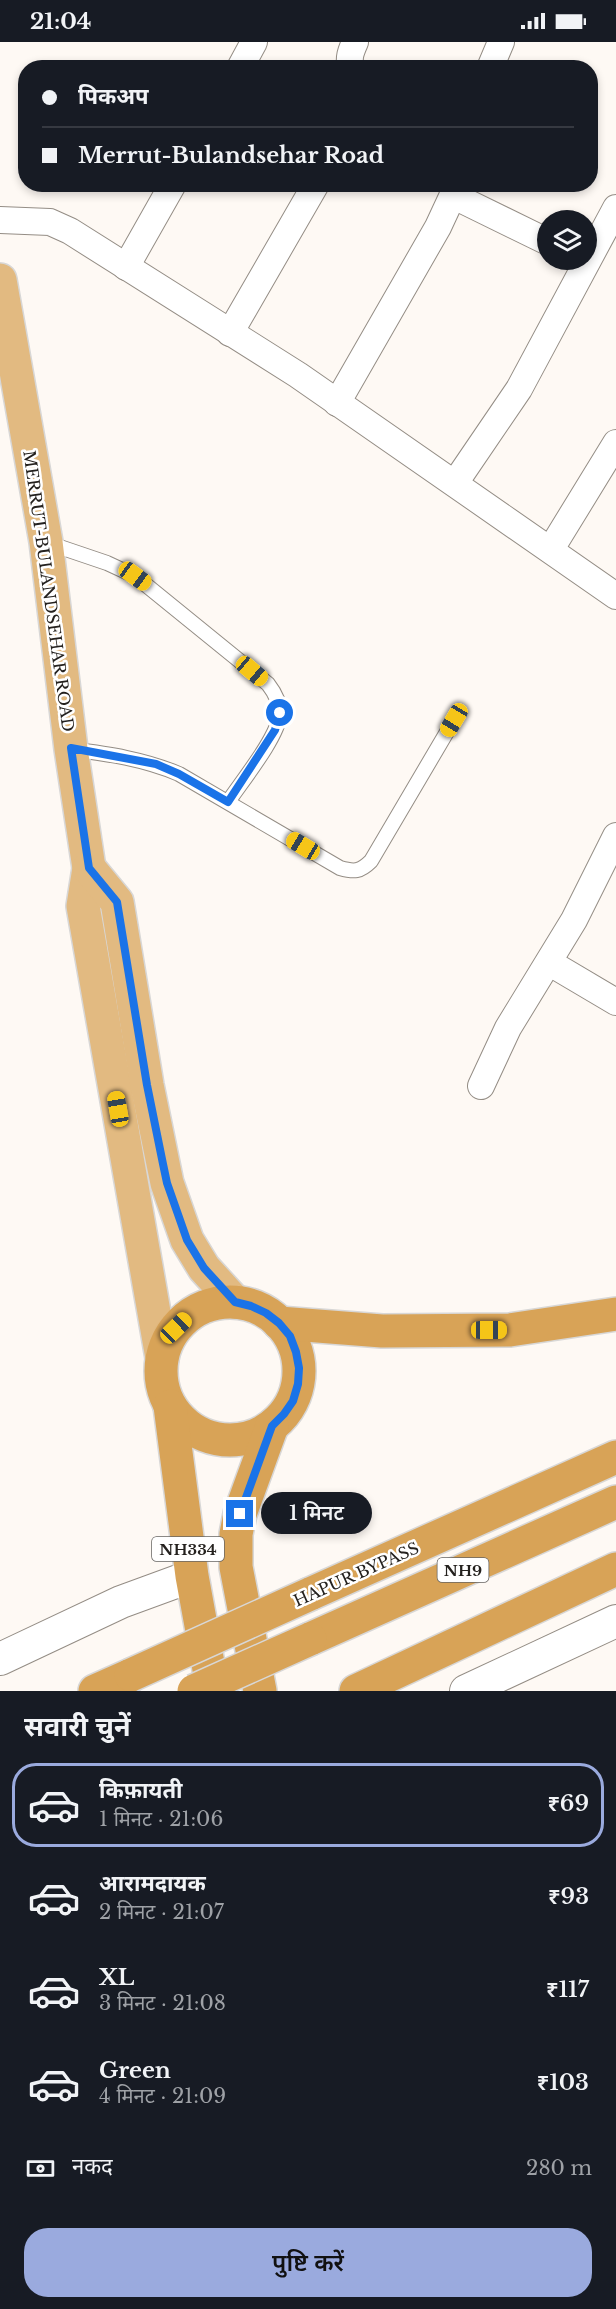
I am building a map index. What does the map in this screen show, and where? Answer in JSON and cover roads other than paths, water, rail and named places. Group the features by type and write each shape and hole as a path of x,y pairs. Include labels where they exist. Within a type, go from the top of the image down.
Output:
{"highway":[{"name":"NH334","path":"235,1302 266,1313 290,1336 299,1368 298,1384 293,1401 272,1426 241,1439 225,1440 208,1437 193,1430 180,1419 170,1406 163,1391 160,1374 167,1342 188,1316 202,1308 219,1303 235,1302"},
{"name":"NH334","path":"279,1323 382,1331 510,1330 616,1314"},
{"name":"NH334","path":"170,1406 192,1576 213,1691"},
{"path":"260,1691 236,1568 236,1534 240,1514 272,1426"},
{"name":"HAPUR BYPASS","path":"95,1691 616,1457"},
{"name":"NH9","path":"194,1691 616,1502"},
{"path":"356,1691 616,1569"}],"main road":[{"name":"MERRUT-BULANDSEHAR ROAD","path":"0,280 8,374 46,542 71,748 89,868 83,906 162,1358"},
{"path":"89,868 117,902 147,1085 167,1183 187,1240 204,1268 235,1302"}],"street":[{"path":"244,60 254,42"},
{"path":"349,60 356,42"},
{"path":"493,60 501,42"},
{"path":"126,267 168,192"},
{"path":"230,333 311,192"},
{"path":"338,403 455,192"},
{"path":"460,192 537,236"},
{"path":"597,242 616,208"},
{"path":"0,220 50,222 70,231 338,403 616,596"},
{"path":"455,483 519,389 581,270"},
{"path":"551,549 616,443"},
{"path":"481,1086 508,1028 550,963 616,836"},
{"path":"550,963 616,1002"},
{"path":"0,1659 121,1602 192,1576"},
{"path":"466,1691 616,1622"}],"lane":[{"path":"46,542 107,563 135,576 268,684 277,697 280,713 275,730 228,802"},
{"path":"71,748 156,764 179,774 340,868 353,872 363,869 370,861 454,720"}]}
